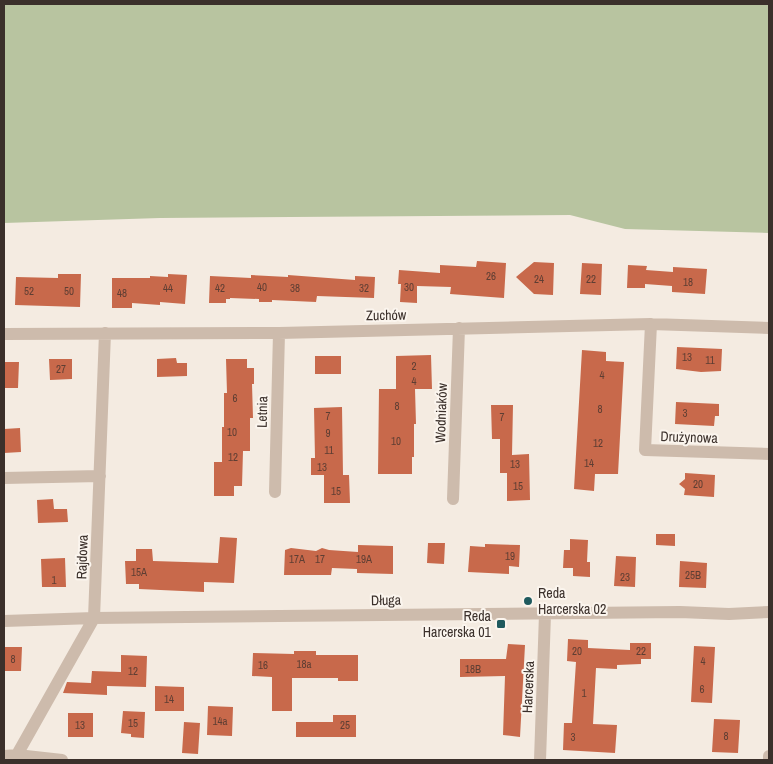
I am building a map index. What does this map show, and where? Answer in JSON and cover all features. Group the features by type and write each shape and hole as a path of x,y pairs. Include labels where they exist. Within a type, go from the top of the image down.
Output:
{"street":[{"name":"Zuchów","path":"4,334 278,333 651,324 769,328"},
{"name":"Drużynowa","path":"651,324 645,450 769,454"},
{"name":"Wodniaków","path":"453,499 459,328"},
{"name":"Rajdowa","path":"16,758 94,618 105,333"},
{"name":"Letnia","path":"275,492 278,333"},
{"path":"4,478 100,476"},
{"name":"Długa","path":"4,621 94,618 769,612"},
{"name":"Harcerska","path":"540,760 546,614"},
{"path":"4,756 62,760"}],"green space":[{"path":"4,4 769,4 769,233 625,229 570,215 160,218 4,223"}],"building":[{"path":"477,261 506,263 504,298 450,294 451,287 417,286 417,303 400,302 401,284 398,284 399,270 440,273 440,265 476,267"},
{"path":"534,262 554,263 553,295 534,294 516,277"},
{"path":"582,263 602,264 601,295 580,294"},
{"path":"628,265 647,266 646,270 673,272 673,267 707,269 705,294 672,292 672,286 645,284 645,288 627,288"},
{"path":"58,274 81,274 80,307 15,305 16,277 58,278"},
{"path":"168,274 187,275 185,304 160,302 160,305 132,303 132,308 112,308 112,278 168,277"},
{"path":"251,275 288,277 288,275 355,280 355,276 375,277 374,298 317,296 316,302 272,300 272,302 259,302 259,299 230,298 226,299 226,303 209,303 210,276 251,278"},
{"path":"677,347 722,349 721,371 701,372 676,369"},
{"path":"582,350 606,352 606,361 624,362 618,474 595,474 594,491 574,489"},
{"path":"431,355 432,389 415,389 416,424 414,424 412,474 378,474 379,389 396,389 396,356"},
{"path":"315,356 341,356 341,374 315,374"},
{"path":"176,358 177,363 187,363 187,376 157,377 157,359"},
{"path":"49,359 72,359 72,379 50,380"},
{"path":"226,359 247,359 247,368 254,368 254,384 252,384 253,418 250,418 250,451 243,451 242,486 234,486 234,496 214,496 214,462 222,462 224,393 227,393"},
{"path":"4,362 19,362 18,388 4,388"},
{"path":"676,402 719,404 719,416 715,416 714,426 675,424"},
{"path":"491,405 513,405 512,455 529,454 530,500 507,501 507,473 500,473 500,439 492,439"},
{"path":"342,407 343,475 349,475 350,503 324,503 324,475 311,475 311,458 315,458 314,408"},
{"path":"20,428 21,452 4,453 4,429"},
{"path":"685,473 715,475 714,497 684,495 685,489 679,484 685,479"},
{"path":"53,499 54,509 67,509 68,522 38,523 37,500"},
{"path":"656,534 675,534 675,546 656,545"},
{"path":"220,537 237,538 234,583 204,582 204,592 139,589 139,584 126,584 125,561 136,561 136,549 152,549 153,561 218,563"},
{"path":"570,539 588,540 587,562 590,562 590,577 573,576 573,568 563,568 564,550 570,550"},
{"path":"428,543 445,543 444,564 427,563"},
{"path":"485,544 520,545 519,567 509,566 509,574 468,572 470,546 485,547"},
{"path":"358,545 393,546 393,574 357,573 357,569 332,568 331,575 284,575 285,550 291,548 316,551 322,548 358,552"},
{"path":"616,556 636,557 635,587 614,586"},
{"path":"65,558 66,587 42,587 41,559"},
{"path":"680,561 707,563 706,588 679,587"},
{"path":"568,639 588,640 588,648 630,650 630,643 651,643 651,659 641,659 641,664 617,665 617,669 596,668 593,724 617,725 615,753 563,750 564,723 572,723 576,662 567,661"},
{"path":"508,644 525,645 520,737 503,735 505,676 460,677 460,659 506,659"},
{"path":"694,646 715,647 712,703 691,702"},
{"path":"4,647 22,647 21,671 4,671"},
{"path":"294,651 316,651 316,655 358,655 358,681 338,681 338,678 292,678 292,711 272,711 272,677 252,676 253,653 294,654"},
{"path":"121,655 147,656 146,687 107,686 107,695 63,693 67,682 91,683 92,671 121,672"},
{"path":"155,686 184,687 184,711 155,711"},
{"path":"208,706 233,707 232,736 207,735"},
{"path":"123,711 145,712 144,738 131,737 131,734 121,733"},
{"path":"68,713 93,713 93,737 68,737"},
{"path":"333,715 356,715 356,737 296,737 296,722 333,722"},
{"path":"714,719 740,720 738,753 712,752"},
{"path":"184,722 200,723 198,754 182,753"}],"place":[{"name":"Reda Harcerska 02","path":"528,601"},
{"name":"Reda Harcerska 01","path":"501,624"}]}
